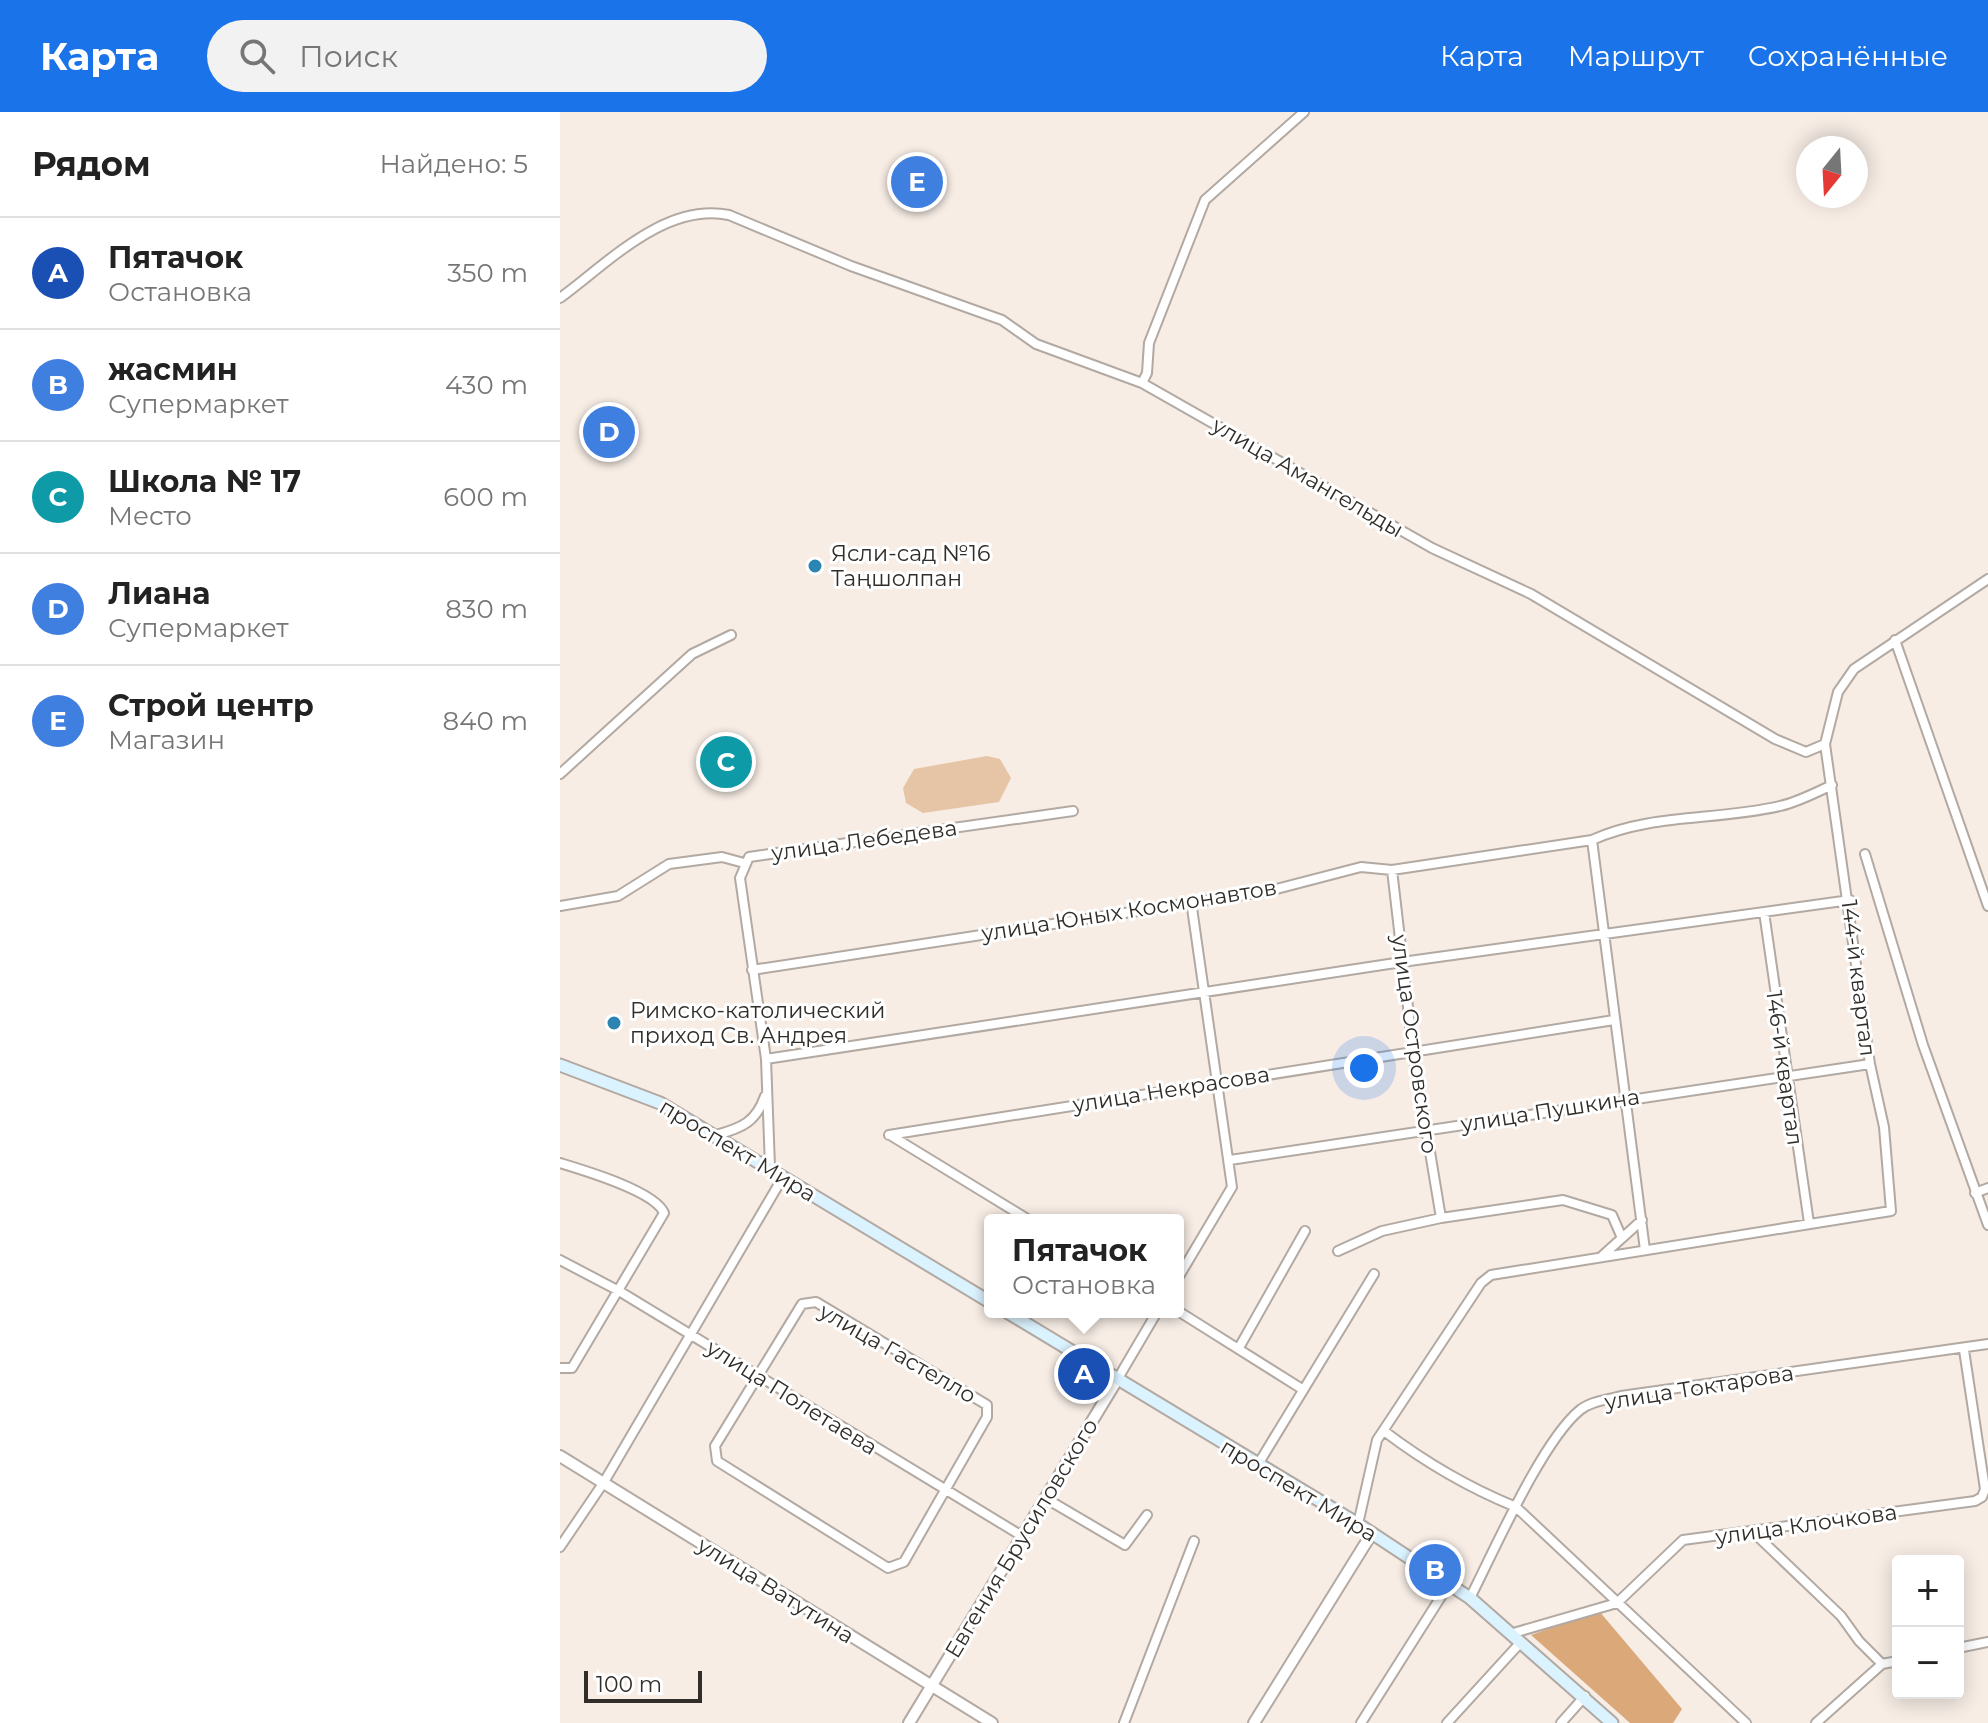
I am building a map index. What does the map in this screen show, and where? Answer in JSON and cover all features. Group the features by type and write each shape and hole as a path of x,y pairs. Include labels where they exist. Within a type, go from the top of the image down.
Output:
{"main road":[{"name":"проспект Мира","path":"560,1065 660,1103 984,1298"},
{"name":"проспект Мира","path":"1017,1318 1257,1466 1358,1524 1470,1598 1585,1696 1612,1723"}],"street":[{"path":"1142,383 1147,373 1149,343 1205,200 1304,112"},
{"name":"улица Амангельды","path":"560,298 651,232 679,218 708,211 753,224 851,266 1002,320 1036,344 1142,383 1422,542 1531,594 1791,748 1806,752 1825,744"},
{"path":"1825,744 1844,681 1854,669 1988,579"},
{"path":"560,774 692,654 731,635"},
{"path":"1895,640 1988,906"},
{"name":"144-й квартал","path":"1809,1223 1891,1211 1884,1127 1870,1064 1850,900 1825,744"},
{"name":"улица Юных Космонавтов","path":"752,970 1269,891 1361,867 1392,870 1592,840 1617,829 1656,821 1780,806 1832,785"},
{"name":"улица Лебедева","path":"770,1167 766,1059 740,878 749,857 1073,811"},
{"path":"1592,840 1645,1250"},
{"path":"1865,854 1923,1045 1988,1225"},
{"path":"560,906 618,896 669,864 722,857 744,863"},
{"name":"улица Островского","path":"1392,870 1413,1050 1441,1218"},
{"path":"766,1059 1402,962 1850,900"},
{"path":"1184,1268 1232,1187 1191,901"},
{"name":"146-й квартал","path":"1764,912 1785,1075 1809,1223"},
{"name":"улица Некрасова","path":"1019,1214 889,1135 1614,1020"},
{"name":"улица Пушкина","path":"1230,1160 1625,1098 1870,1064"},
{"path":"716,1135 744,1125 758,1115 766,1091"},
{"path":"560,1163 632,1190 661,1206 664,1213 572,1368 560,1368"},
{"path":"560,1547 604,1482 688,1333 783,1177"},
{"path":"1975,1193 1988,1188"},
{"path":"1338,1251 1382,1231 1441,1218 1573,1201 1612,1215 1622,1238"},
{"path":"1601,1257 1642,1220"},
{"path":"1358,1524 1377,1440 1481,1283 1491,1275 1809,1223"},
{"path":"1240,1346 1305,1231"},
{"name":"улица Полетаева","path":"560,1260 619,1291 1022,1536"},
{"path":"1257,1466 1374,1274"},
{"name":"улица Гастелло","path":"816,1302 987,1405 987,1417 947,1492 904,1562 888,1568 717,1461 715,1446 758,1377 802,1304 816,1302"},
{"path":"1184,1314 1240,1346 1302,1389"},
{"name":"Евгения Брусиловского","path":"909,1723 1153,1318"},
{"name":"улица Токтарова","path":"1470,1598 1516,1507 1564,1428 1582,1408 1592,1403 1621,1396 1964,1350 1988,1344"},
{"name":"улица Клочкова","path":"1510,1634 1617,1603 1683,1540 1975,1501 1982,1497 1985,1489 1964,1350"},
{"path":"1384,1431 1421,1459 1467,1487 1516,1507 1746,1723"},
{"name":"улица Ватутина","path":"560,1456 992,1723"},
{"path":"1045,1498 1125,1545 1147,1515"},
{"path":"1752,1531 1841,1616 1859,1641 1882,1664"},
{"path":"1254,1723 1372,1533"},
{"path":"1124,1723 1194,1541"},
{"path":"1361,1723 1449,1584"},
{"path":"1447,1723 1521,1642"},
{"path":"1964,1647 1988,1642"},
{"path":"1816,1723 1882,1664 1892,1662"},
{"path":"1561,1723 1585,1696"}],"shaded area":[{"path":"987,756 1000,759 1011,778 999,802 923,813 906,803 903,788 914,769"},
{"path":"1599,1611 1682,1709 1673,1723 1630,1723 1531,1635"}],"place":[{"name":"Строй центр","path":"917,182"},
{"name":"Лиана","path":"609,432"},
{"name":"Ясли-сад №16 Таңшолпан","path":"815,566"},
{"name":"Школа № 17","path":"726,762"},
{"name":"Римско-католический приход Св. Андрея","path":"614,1023"},
{"name":"Пятачок","path":"1084,1374"},
{"name":"жасмин","path":"1435,1570"}]}
